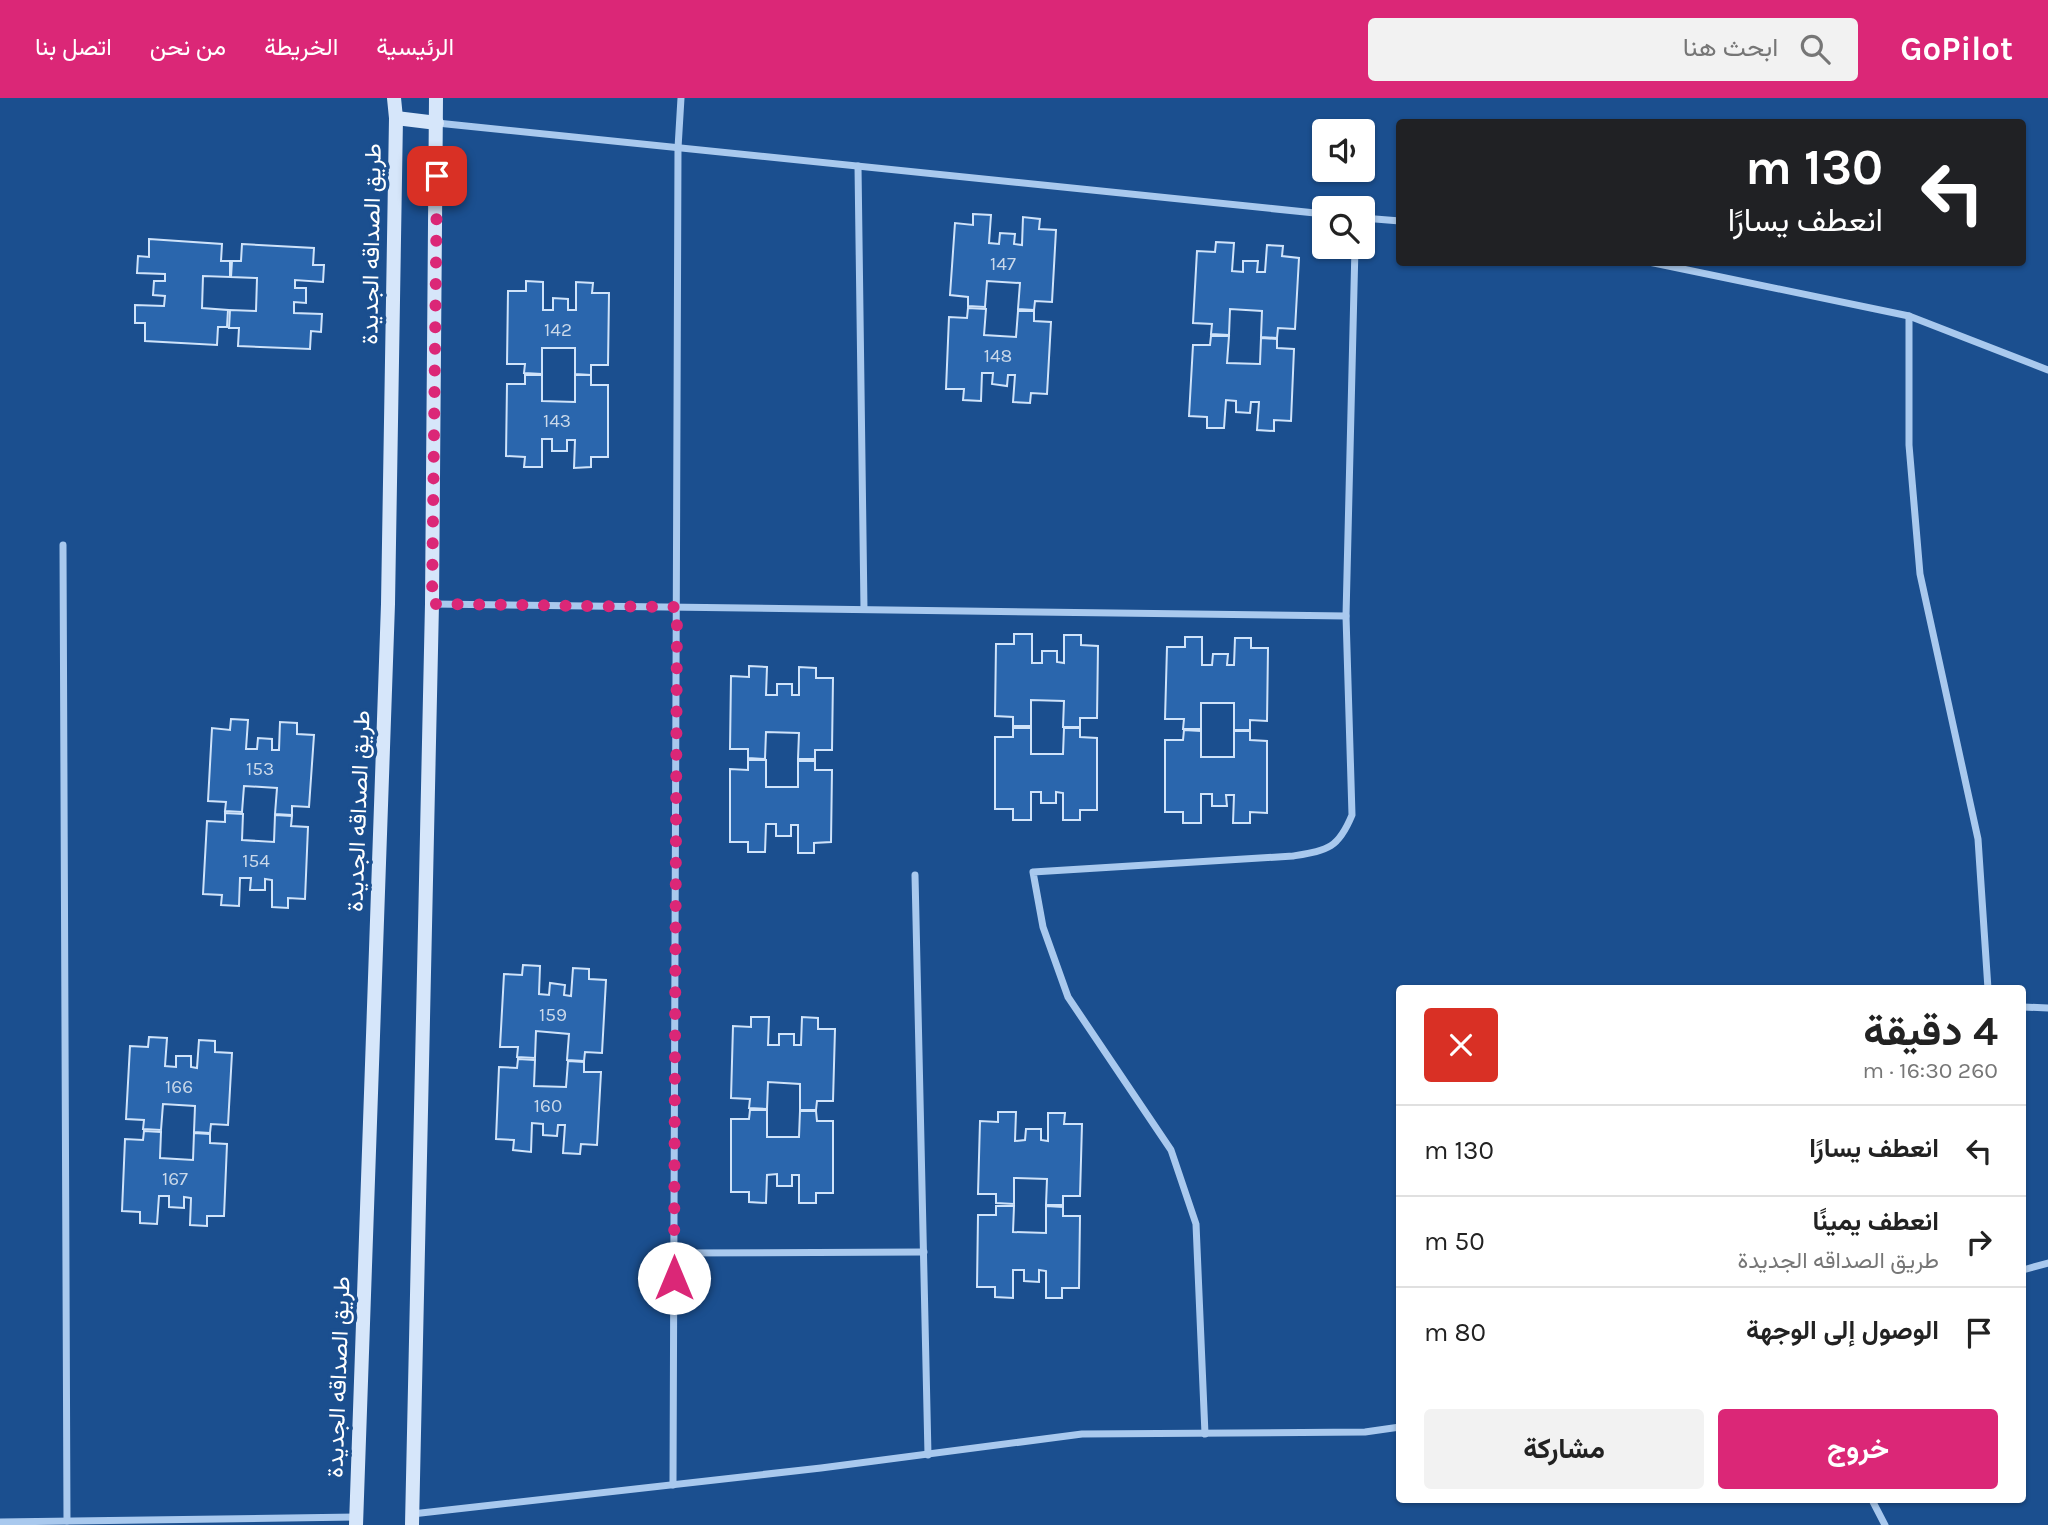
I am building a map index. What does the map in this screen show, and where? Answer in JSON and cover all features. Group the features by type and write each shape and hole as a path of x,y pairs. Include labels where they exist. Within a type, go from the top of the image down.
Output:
{"street":[{"name":"طريق الصداقه الجديدة","path":"356,1521 387,618 396,118 394,98"},
{"path":"436,98 438,123 432,604 412,1519 1082,1434 1365,1432 1396,1428"},
{"path":"673,1485 678,148 681,98"},
{"path":"396,118 1312,213"},
{"path":"858,166 864,609"},
{"path":"1375,219 1396,221"},
{"path":"1205,1434 1196,1224 1171,1150 1068,997 1043,926 1033,872 1293,856 1325,850 1343,836 1352,815 1346,616 1355,259"},
{"path":"1668,266 1909,316 2048,370"},
{"path":"1909,316 1909,445 1920,574 1978,839 1989,985"},
{"path":"63,545 67,1521"},
{"path":"432,604 1346,616"},
{"path":"915,875 928,1455"},
{"path":"2026,1007 2048,1008"},
{"path":"674,1252 924,1252"},
{"path":"2026,1269 2048,1263"},
{"path":"1874,1503 1885,1525"},
{"path":"0,1522 356,1521"}],"building":[{"path":"973,214 991,215 989,243 999,244 1000,233 1015,234 1014,244 1022,245 1023,217 1040,219 1039,229 1056,230 1052,302 1035,301 1034,310 1018,309 1020,283 987,281 985,307 968,306 968,297 950,295 955,223 973,225"},
{"path":"149,239 222,244 221,261 230,261 230,277 203,276 202,308 228,310 227,327 218,327 217,345 145,341 145,323 135,323 135,305 164,306 165,296 153,295 154,281 165,281 165,274 137,273 138,256 149,257"},
{"path":"1216,242 1234,243 1232,271 1243,272 1243,261 1258,261 1257,272 1265,272 1267,245 1283,246 1282,256 1299,258 1295,329 1278,328 1277,338 1261,337 1262,311 1230,309 1229,335 1211,334 1212,324 1193,323 1197,251 1215,252"},
{"path":"242,244 314,248 313,265 324,265 323,282 295,280 295,288 306,288 306,303 294,302 294,313 322,314 321,332 311,331 310,349 238,346 239,328 229,328 230,310 256,311 257,278 231,277 232,261 241,261"},
{"path":"526,281 543,282 543,310 553,310 553,298 568,299 568,310 576,310 576,282 593,283 592,293 609,293 608,365 591,365 591,375 575,374 575,348 542,348 542,374 524,373 525,364 507,364 508,291 526,291"},
{"path":"968,308 986,309 984,335 1016,337 1018,311 1034,311 1034,321 1051,322 1047,394 1031,393 1030,403 1013,402 1015,375 1008,375 1007,386 992,384 993,373 982,373 981,401 963,400 964,389 946,389 949,317 967,318"},
{"path":"1211,336 1229,336 1227,363 1260,364 1261,338 1277,339 1277,348 1294,349 1291,421 1274,420 1274,431 1257,430 1259,402 1251,402 1250,413 1236,412 1236,401 1226,400 1224,428 1207,428 1207,417 1189,416 1193,345 1210,345"},
{"path":"525,375 542,375 542,401 575,402 575,375 591,375 591,385 608,385 608,457 591,457 591,467 574,468 575,440 567,440 567,451 552,451 552,439 542,439 542,467 524,467 525,457 506,456 507,384 525,384"},
{"path":"1014,634 1032,634 1032,663 1042,663 1042,651 1057,651 1057,662 1064,663 1064,635 1081,635 1081,645 1098,646 1097,718 1080,718 1080,727 1063,727 1064,701 1031,700 1031,726 1013,726 1013,717 995,716 996,644 1014,644"},
{"path":"1185,637 1202,637 1202,665 1212,665 1213,654 1228,654 1227,665 1234,665 1235,638 1251,638 1251,648 1268,648 1267,721 1250,720 1250,730 1234,730 1234,703 1201,703 1201,729 1183,729 1184,719 1165,719 1167,647 1185,647"},
{"path":"749,666 767,667 766,695 777,695 777,684 792,684 792,695 799,695 799,667 816,668 816,678 833,678 832,750 815,750 815,759 798,759 799,733 766,732 765,759 748,758 748,749 730,749 731,676 749,677"},
{"path":"231,719 248,720 246,749 257,749 258,738 272,739 272,750 279,750 280,722 297,723 297,734 314,735 309,807 292,806 292,815 275,814 277,788 244,786 242,812 225,811 226,802 208,801 212,728 230,730"},
{"path":"1013,728 1031,728 1031,754 1063,754 1064,728 1080,728 1080,737 1097,738 1097,810 1080,810 1080,820 1063,820 1063,793 1056,792 1056,803 1041,803 1041,792 1031,792 1031,820 1013,820 1013,809 995,809 995,737 1013,737"},
{"path":"1184,730 1201,731 1201,757 1234,757 1234,731 1250,731 1250,740 1267,741 1267,813 1250,812 1250,823 1233,823 1234,795 1226,795 1227,806 1212,806 1212,794 1201,794 1201,823 1183,823 1183,812 1165,812 1165,740 1183,740"},
{"path":"748,760 766,760 766,787 798,787 798,761 815,761 815,770 832,770 831,842 814,843 814,853 798,853 798,825 791,825 791,836 776,836 776,824 766,824 765,852 748,852 748,842 730,842 730,769 748,770"},
{"path":"225,813 243,814 242,840 274,842 275,815 292,816 291,826 308,827 305,899 288,898 288,908 272,907 272,880 265,879 265,890 250,890 251,878 240,878 239,906 221,905 222,895 203,894 207,821 225,822"},
{"path":"523,965 540,966 539,994 549,995 550,983 565,985 564,995 571,996 573,968 589,969 589,979 606,980 602,1053 585,1052 584,1061 567,1060 569,1034 536,1031 535,1058 517,1057 518,1047 500,1047 504,974 522,975"},
{"path":"751,1017 769,1017 768,1045 779,1045 779,1034 794,1034 794,1045 801,1045 802,1017 818,1018 818,1029 835,1029 833,1101 817,1101 816,1110 800,1110 800,1084 768,1082 767,1109 749,1108 750,1099 731,1098 733,1026 751,1027"},
{"path":"149,1037 167,1038 165,1066 176,1067 176,1056 191,1056 191,1067 197,1068 199,1040 215,1041 215,1052 232,1053 228,1125 211,1124 210,1133 194,1132 195,1106 163,1104 161,1130 143,1129 144,1120 126,1119 130,1046 148,1047"},
{"path":"518,1059 535,1060 534,1086 566,1087 568,1061 584,1062 584,1072 601,1072 597,1145 581,1144 580,1154 563,1153 565,1125 558,1125 557,1136 543,1135 543,1124 532,1123 531,1152 513,1150 514,1140 496,1139 499,1067 517,1068"},
{"path":"750,1110 767,1110 767,1137 799,1137 800,1111 816,1111 817,1121 833,1121 833,1193 816,1193 816,1203 799,1203 799,1175 792,1175 792,1186 777,1186 777,1174 767,1175 766,1203 749,1202 749,1192 731,1192 731,1119 749,1119"},
{"path":"998,1112 1016,1112 1015,1141 1025,1140 1026,1129 1041,1129 1041,1140 1048,1141 1048,1113 1065,1113 1064,1124 1082,1124 1080,1196 1063,1196 1063,1205 1046,1205 1047,1179 1014,1178 1014,1204 996,1203 996,1194 978,1194 980,1121 998,1122"},
{"path":"144,1131 161,1132 160,1158 193,1160 194,1133 210,1134 210,1143 227,1144 224,1216 207,1216 207,1226 190,1225 191,1198 184,1197 184,1208 169,1207 169,1196 159,1196 157,1224 140,1223 140,1212 122,1211 125,1139 143,1140"},
{"path":"996,1206 1014,1206 1013,1232 1046,1233 1046,1206 1063,1207 1063,1216 1080,1216 1079,1288 1062,1288 1062,1298 1046,1298 1046,1271 1039,1270 1039,1282 1024,1281 1024,1270 1013,1270 1013,1298 995,1297 995,1287 977,1287 978,1215 996,1215"}],"route":[{"path":"437,176 432,604 677,607 674,1278"}]}
